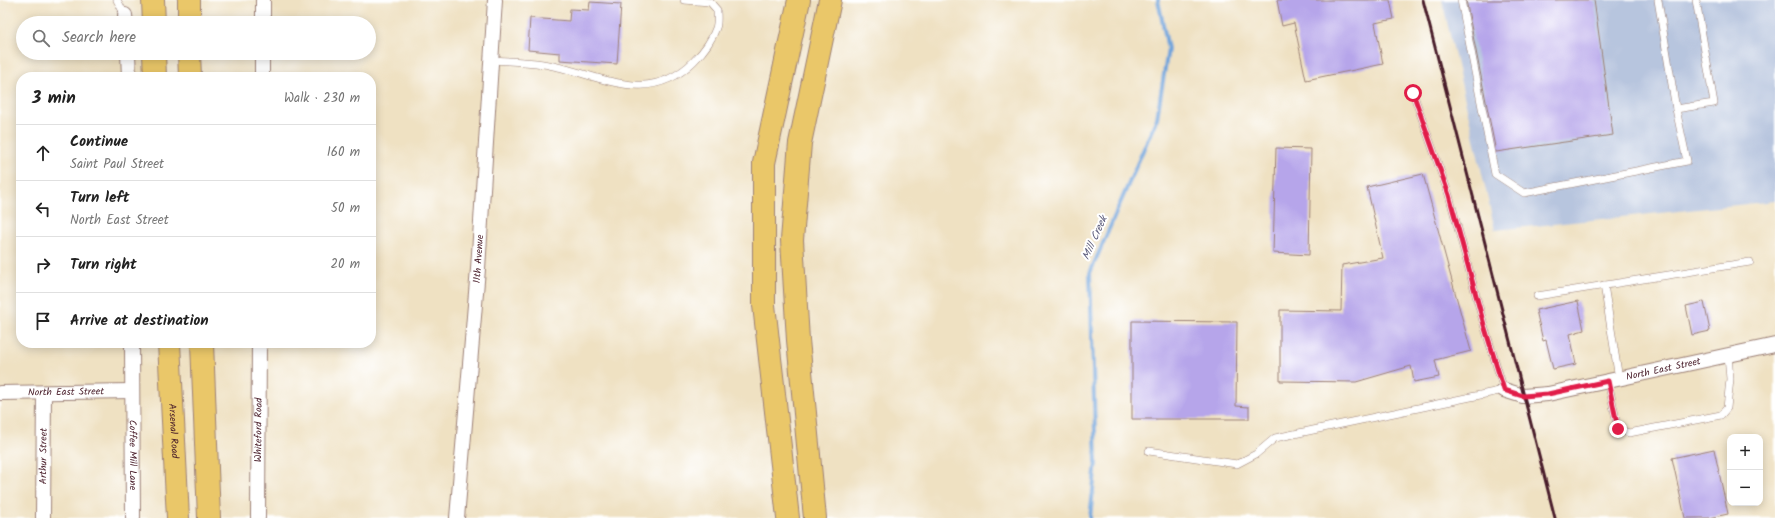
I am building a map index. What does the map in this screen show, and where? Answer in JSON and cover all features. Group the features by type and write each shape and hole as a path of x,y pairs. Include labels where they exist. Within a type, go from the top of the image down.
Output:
{"highway":[{"path":"153,0 154,16"},
{"path":"189,0 189,16"},
{"path":"788,518 764,305 764,163 799,0"},
{"path":"815,518 798,340 792,240 800,143 830,0"},
{"path":"154,60 155,72"},
{"path":"189,60 190,72"},
{"name":"Arsenal Road","path":"169,348 178,518"},
{"path":"202,348 209,518"}],"street":[{"path":"263,0 263,16"},
{"name":"11th Avenue","path":"457,518 478,269 495,0"},
{"path":"128,60 129,72"},
{"path":"262,60 262,72"},
{"name":"North East Street","path":"1504,390 1523,396 1548,394 1775,345"},
{"name":"Coffee Mill Lane","path":"132,348 133,518"},
{"name":"Whiteford Road","path":"258,518 259,348"},
{"name":"North East Street","path":"0,393 132,391"},
{"name":"Arthur Street","path":"42,518 44,393"}],"lane":[{"path":"117,0 124,16"},
{"path":"491,60 543,64 611,83 636,86 659,83 683,72 701,55 717,27 717,10 710,2 684,0"},
{"path":"1461,0 1495,174 1524,193 1687,161 1676,109 1658,0"},
{"path":"1676,109 1714,103 1696,0"},
{"path":"1149,451 1237,464 1256,454 1275,438 1504,390 1484,325 1449,195 1413,93"},
{"path":"1537,296 1750,262"},
{"path":"1604,285 1618,429 1629,433 1720,415 1727,408 1730,379 1728,355"}],"shaded area":[{"path":"1442,0 1775,0 1775,201 1495,230"}],"building":[{"path":"1277,0 1390,0 1394,19 1375,23 1383,64 1306,80 1294,23 1282,26"},
{"path":"1466,0 1594,0 1613,135 1496,152"},
{"path":"590,2 621,4 617,64 560,60 560,53 528,50 530,18 569,21 570,9 589,10"},
{"path":"1276,148 1311,149 1309,255 1273,253"},
{"path":"1423,174 1471,351 1435,360 1439,377 1414,382 1411,366 1356,382 1280,381 1280,310 1341,311 1342,265 1383,258 1367,187"},
{"path":"1578,301 1584,330 1570,334 1576,364 1553,369 1546,340 1543,341 1536,310"},
{"path":"1704,302 1710,331 1692,335 1686,306"},
{"path":"1132,321 1237,322 1236,406 1249,407 1249,419 1132,419"},
{"path":"1714,449 1728,514 1709,518 1685,518 1672,458"}],"waterway":[{"name":"Mill Creek","path":"1090,518 1096,462 1090,273 1157,118 1168,49 1158,0"}],"railway":[{"path":"1423,0 1555,518"}],"route":[{"path":"1413,93 1449,195 1484,325 1504,390 1523,396 1548,394 1608,381 1618,429"}]}
